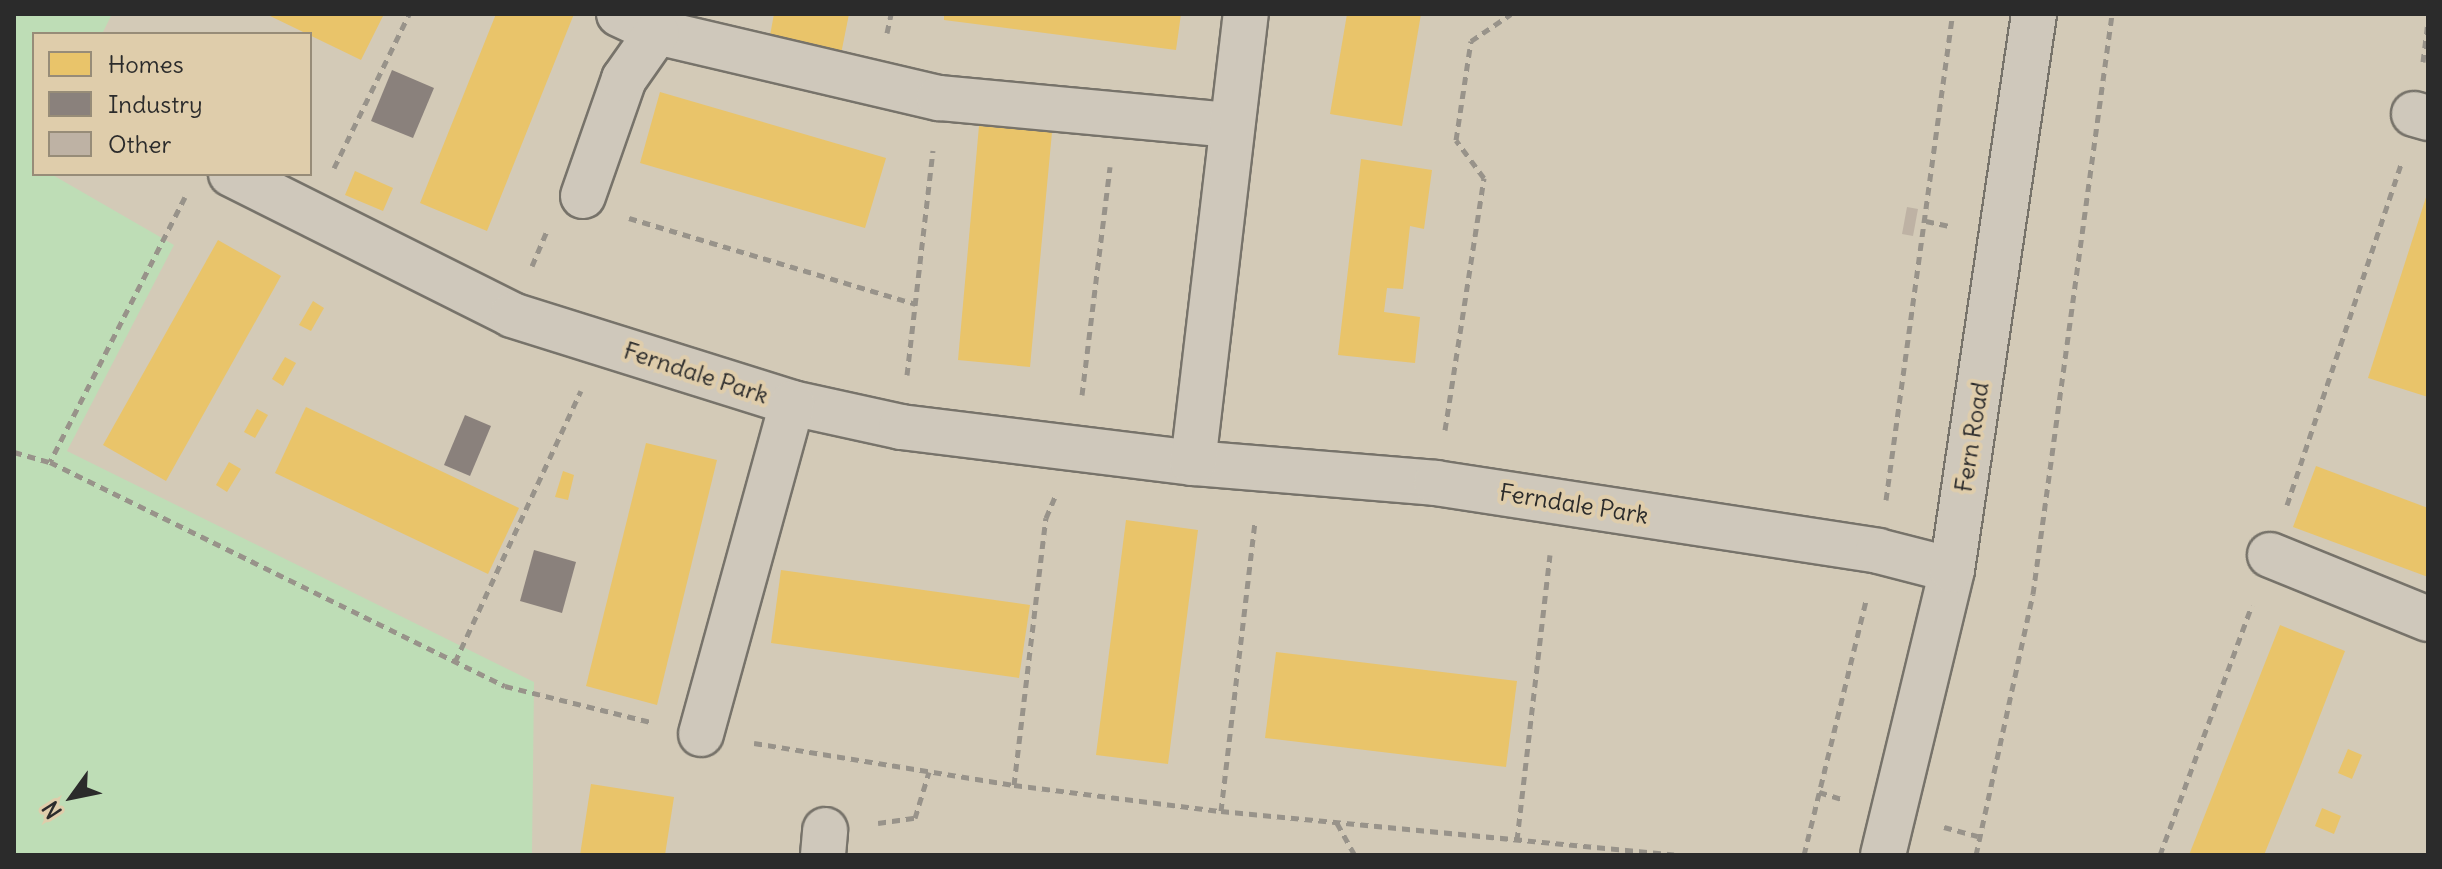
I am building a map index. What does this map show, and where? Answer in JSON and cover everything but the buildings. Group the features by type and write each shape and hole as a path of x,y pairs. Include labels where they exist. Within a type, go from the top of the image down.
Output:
{"street":[{"path":"1193,463 1246,14"},
{"name":"Fern Road","path":"1883,855 1952,570 2034,14"},
{"path":"583,196 624,79 638,23 939,98 1231,125"},
{"name":"Ferndale Park","path":"235,176 512,315 792,403 901,427 1075,449 1193,463 1436,483 1878,551 1952,570"},
{"path":"701,734 792,403"},
{"path":"2270,555 2428,619"}],"path":[{"path":"312,215 409,14"},
{"path":"1436,483 1484,178 1456,140 1471,41 1511,14"},
{"path":"1804,855 1878,551 1953,14"},
{"path":"1976,855 2033,594 2112,14"},
{"path":"2160,855 2270,555 2421,116 2428,23"},
{"path":"901,427 939,98"},
{"path":"1014,785 1046,518 1075,449 1116,115"},
{"path":"512,315 558,206 583,196 616,215 915,304"},
{"path":"455,662 603,344"},
{"path":"14,452 50,462"},
{"path":"1221,811 1261,468"},
{"path":"1517,840 1556,501"},
{"path":"824,842 915,818 929,772"},
{"path":"1336,822 1355,855"}],"green space":[{"path":"14,14 112,14 103,32 32,32 32,176 54,176 174,245 67,451 534,682 532,855 14,855"}]}
